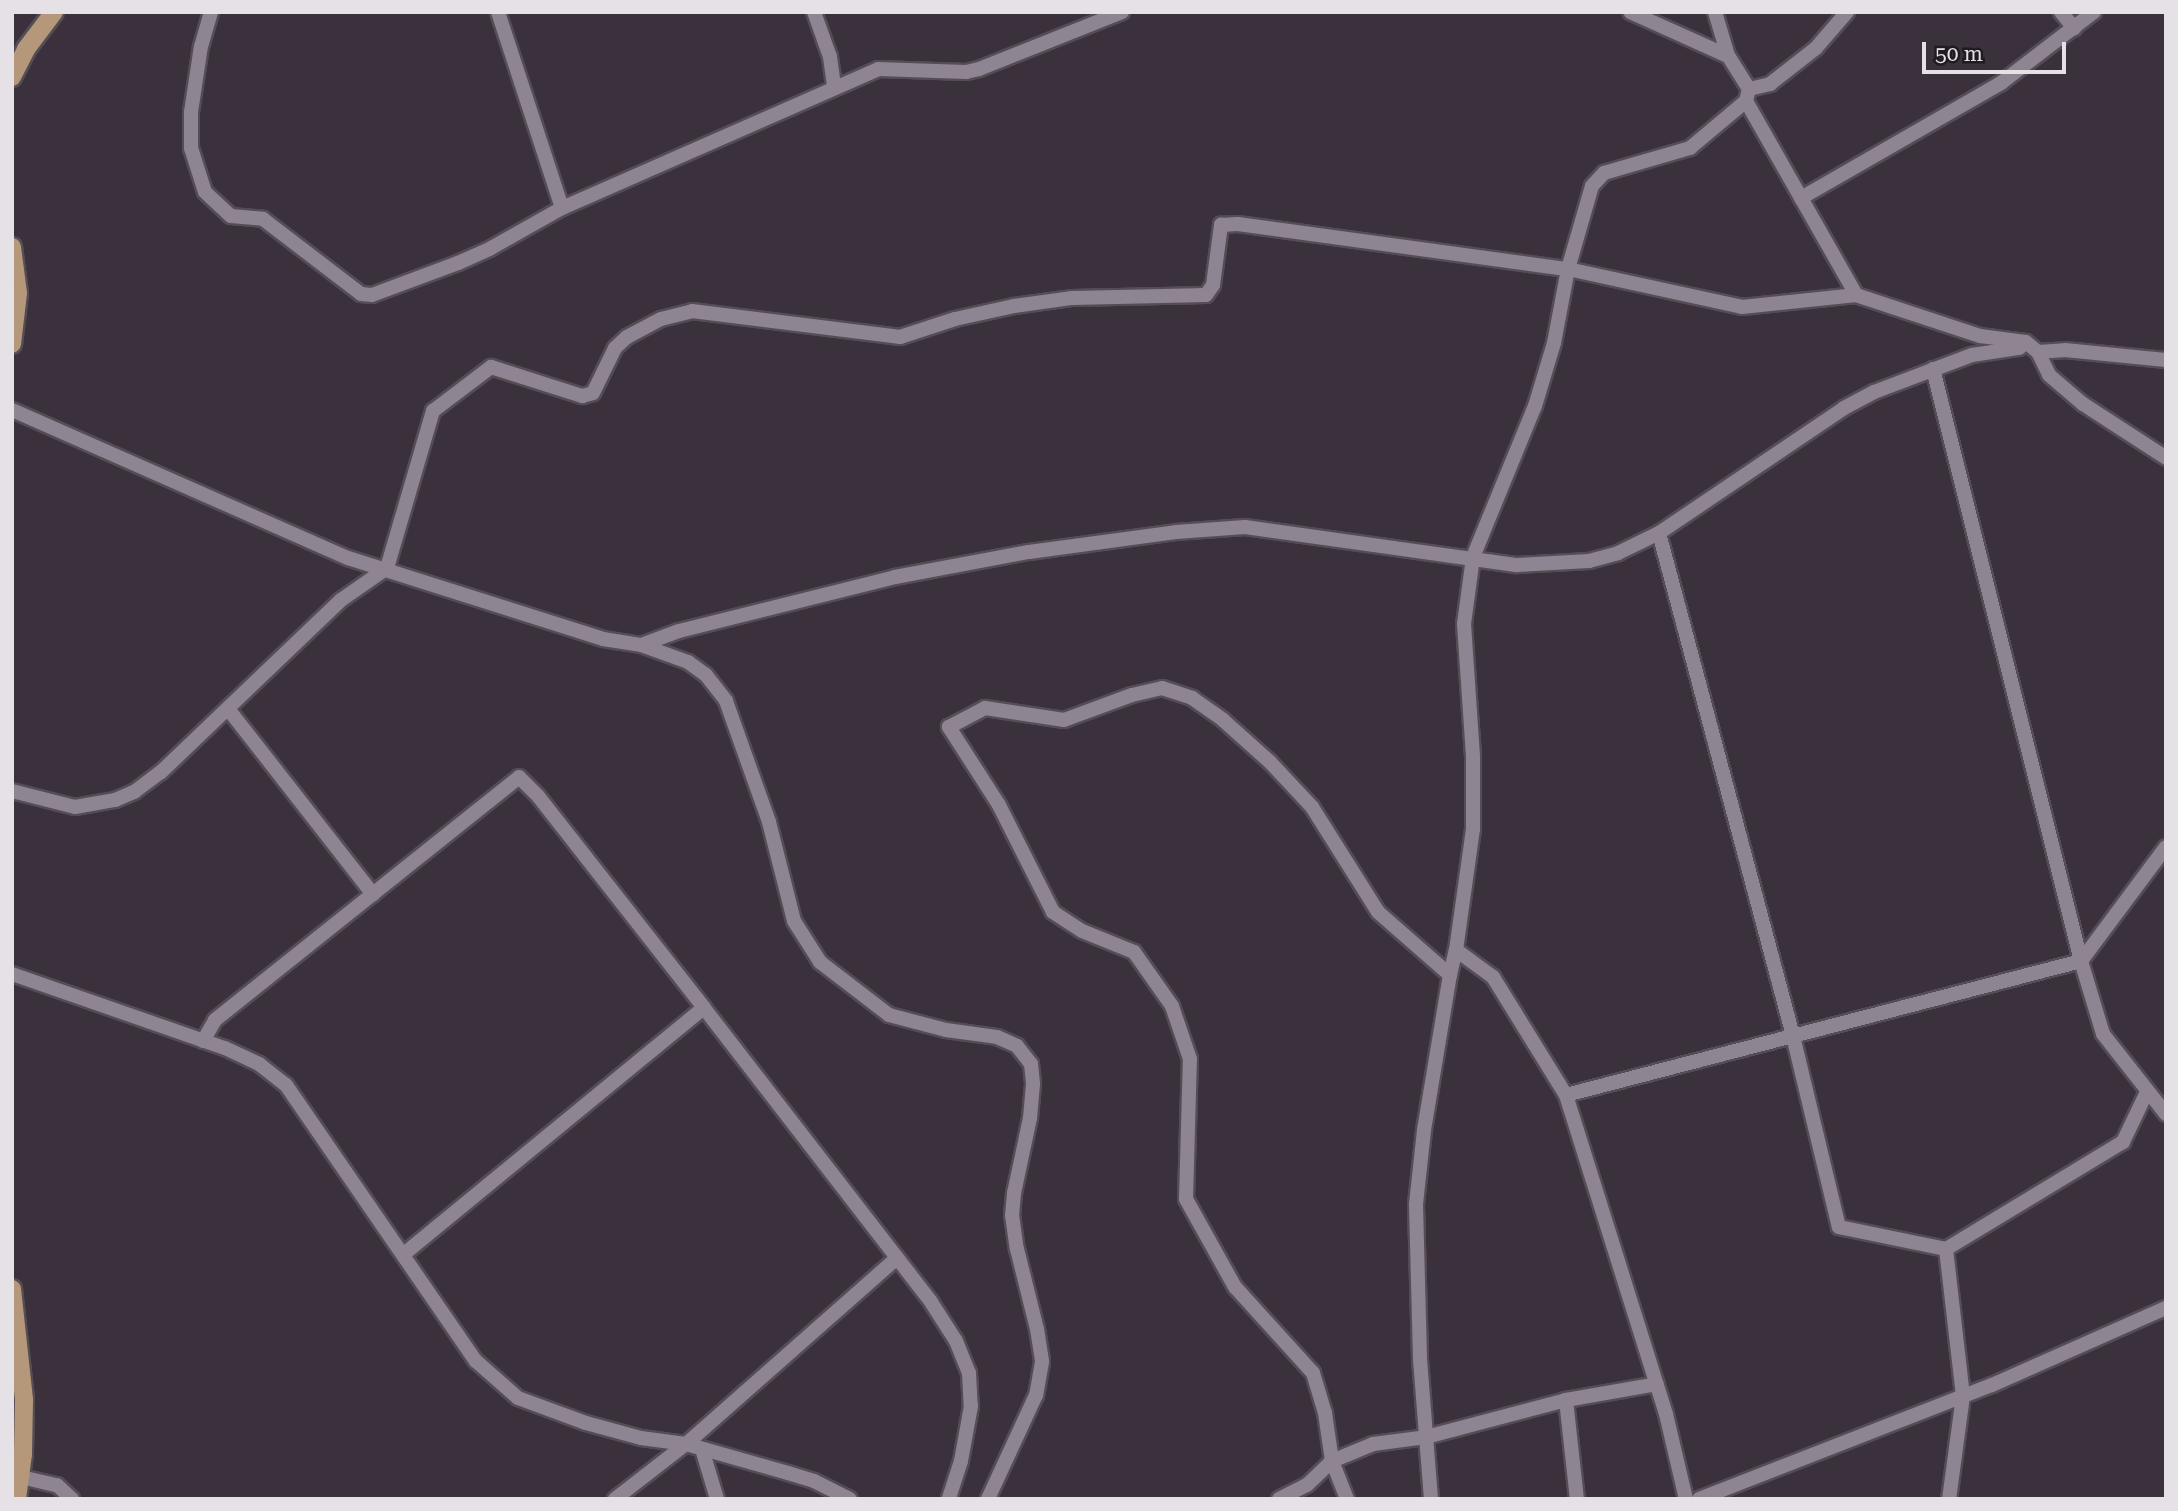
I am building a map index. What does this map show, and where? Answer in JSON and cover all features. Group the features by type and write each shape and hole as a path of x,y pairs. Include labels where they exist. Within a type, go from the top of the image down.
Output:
{"main road":[{"path":"12,77 26,49 54,12"},
{"path":"12,247 18,293 12,344"},
{"path":"12,1289 24,1400 21,1477 17,1499"}],"street":[{"path":"211,12 201,46 191,112 191,148 205,192 231,216 263,219 361,294 372,295 458,263 491,248 562,208 878,69 966,72 979,69 1122,12"},
{"path":"498,12 562,208"},
{"path":"814,12 830,57 834,87"},
{"path":"1630,12 1728,55"},
{"path":"1716,12 1728,55 1801,198 1856,295"},
{"path":"1431,1499 1416,1276 1416,1205 1424,1130 1456,950 1473,829 1473,756 1464,624 1473,557 1535,406 1554,343 1568,268 1592,186 1604,173 1690,148 1748,95 1770,84 1816,48 1847,12"},
{"path":"2061,12 2074,28"},
{"path":"1801,198 2001,83 2094,12"},
{"path":"12,791 75,807 115,800 134,792 161,772 229,710 341,600 387,568 433,411 491,367 582,396 593,393 615,348 627,337 661,319 692,311 900,337 955,319 1014,306 1073,298 1206,295 1213,285 1221,225 1263,228 1568,268 1742,307 1856,295 1980,336 2026,342 2038,352 2049,375 2083,404 2166,458"},
{"path":"641,645 680,631 895,577 1029,552 1176,532 1245,527 1517,565 1589,561 1618,553 1659,533 1844,408 1874,391 1972,355 2019,348 2026,342"},
{"path":"2038,352 2065,350 2166,360"},
{"path":"1933,369 2081,961 2103,1034 2166,1114"},
{"path":"12,410 348,558 387,568 603,639 641,645 688,662 706,675 726,701 769,822 794,921 820,962 889,1016 1008,1041 1026,1053 1031,1064 1034,1084 1030,1118 1012,1215 1042,1362 1036,1395 988,1499"},
{"path":"1659,533 1793,1036 1839,1227 1946,1249 2123,1142 2147,1092"},
{"path":"1347,1499 1332,1461 1325,1413 1313,1373 1236,1287 1186,1199 1190,1059 1172,1006 1134,952 1082,930 1053,912 999,805 949,727 985,708 1064,720 1132,695 1162,688 1192,698 1223,720 1270,762 1312,807 1378,912 1450,975"},
{"path":"229,710 373,894"},
{"path":"203,1041 215,1020 519,777 538,796 704,1008 897,1258 956,1340 969,1373 971,1406 961,1461 949,1499"},
{"path":"1566,1095 2081,961 2166,847"},
{"path":"1456,950 1493,977 1566,1095 1657,1384 1686,1499"},
{"path":"12,974 203,1041 259,1064 286,1085 476,1361 517,1398 586,1423 641,1438 686,1444 814,1481 850,1499"},
{"path":"404,1254 704,1008"},
{"path":"1946,1249 1963,1396 1949,1499"},
{"path":"615,1499 686,1444 897,1258"},
{"path":"1701,1498 1963,1396 2166,1308"},
{"path":"1279,1499 1307,1485 1332,1461 1373,1444 1426,1437 1566,1400 1657,1384"},
{"path":"1566,1400 1577,1499"},
{"path":"702,1449 717,1499"},
{"path":"21,1477 57,1485 72,1499"}]}
